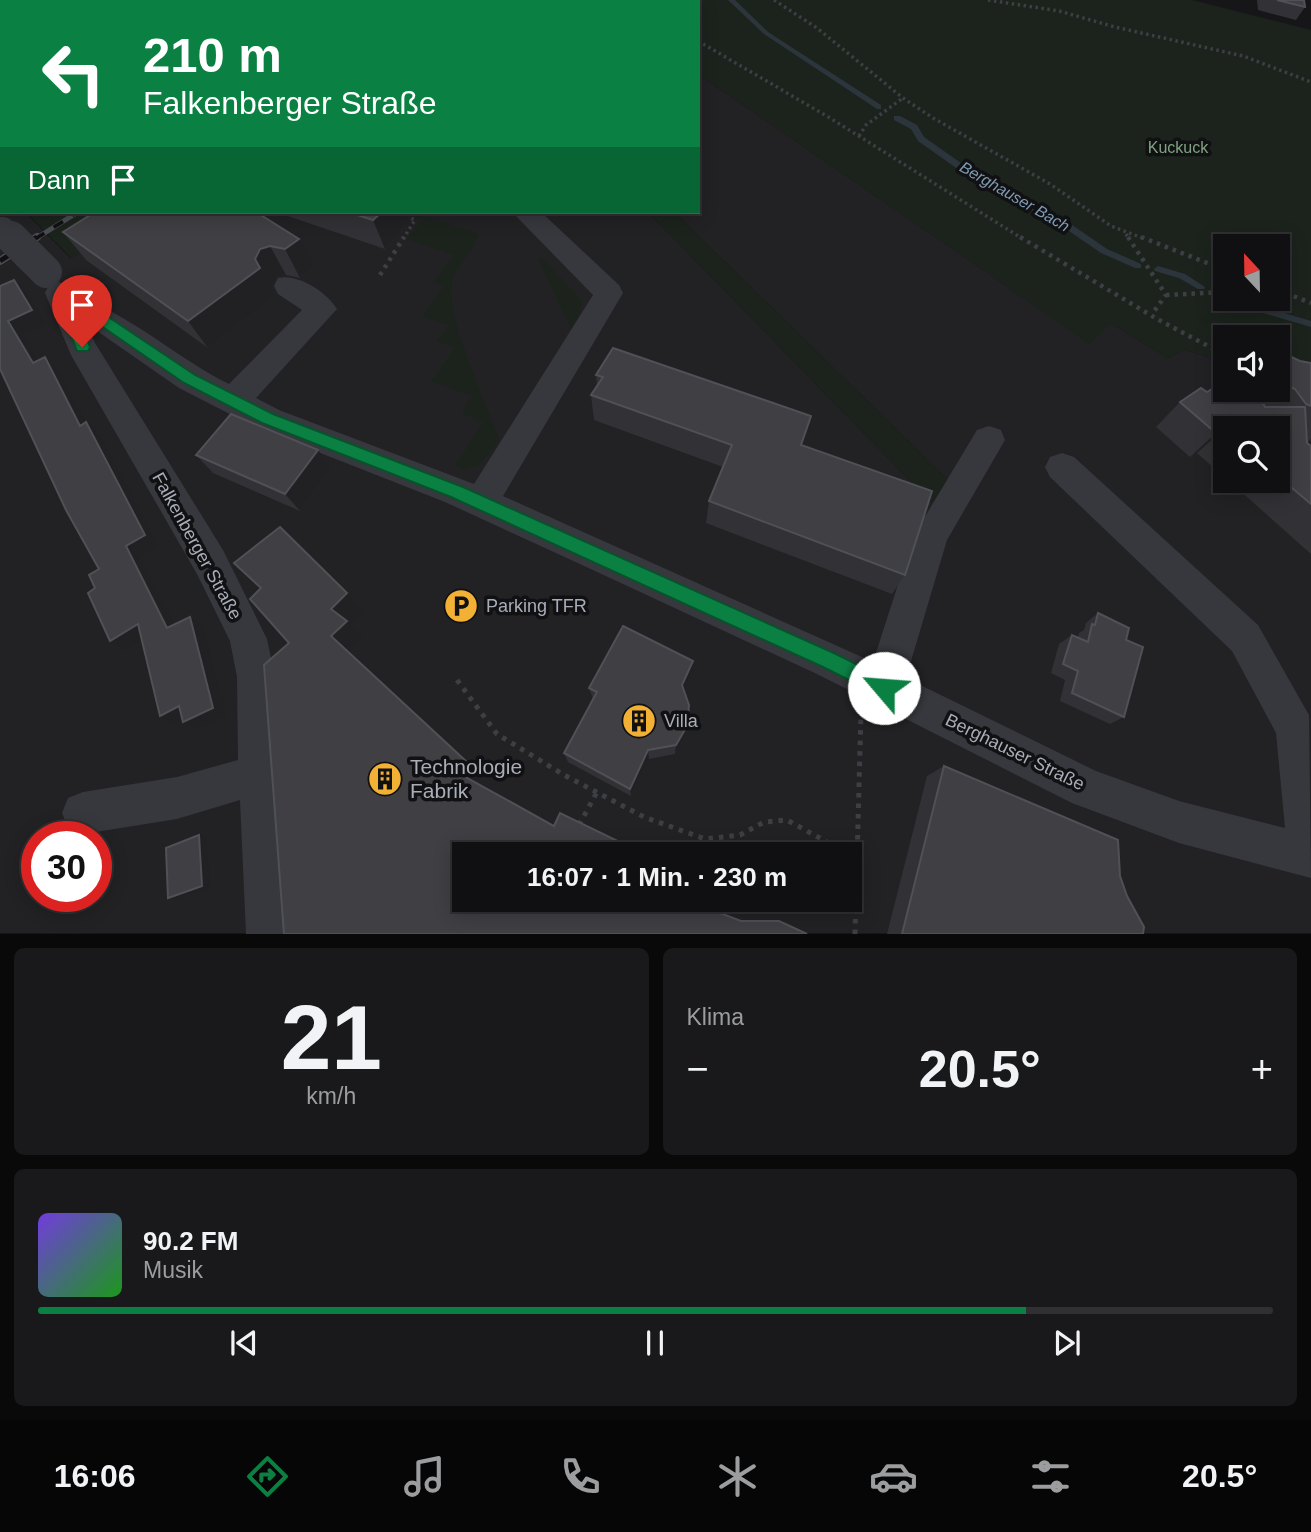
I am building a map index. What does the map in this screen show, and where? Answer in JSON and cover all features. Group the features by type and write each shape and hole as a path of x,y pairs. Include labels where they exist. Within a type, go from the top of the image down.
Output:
{"street":[{"path":"481,503 609,293 526,214"},
{"path":"1,227 46,272 66,304"},
{"path":"233,401 322,309 288,286"},
{"name":"Berghauser Straße","path":"66,304 93,313 190,379 268,419 481,503 873,682 1087,788 1179,822 1309,855"},
{"name":"Falkenberger Straße","path":"66,304 82,347 210,562 248,639 257,677 259,774 269,933"},
{"path":"873,682 931,535 989,440"},
{"path":"1062,467 1245,638 1294,729 1306,811 1309,855"},
{"path":"83,813 177,799 259,774"}],"path":[{"path":"774,0 817,28 903,98 966,138 1050,184 1100,219 1126,233 1213,266"},
{"path":"988,0 1059,10 1115,27 1243,56 1311,82"},
{"path":"700,42 859,136 1070,268 1213,348"},
{"path":"859,136 866,125 903,98"},
{"path":"380,275 415,220 404,216"},
{"path":"1126,233 1166,295"},
{"path":"1166,295 1213,293"},
{"path":"1152,314 1166,295"},
{"path":"1290,295 1311,303"},
{"path":"457,680 497,734 644,817 705,839 740,835 764,822 787,820 827,842"},
{"path":"858,842 873,682"},
{"path":"578,828 597,792"},
{"path":"855,912 855,933"}],"shaded area":[{"path":"700,75 1089,343 1110,323 1168,358 1185,350 1213,358 1213,402 1290,402 1290,389 1311,389 1311,933 0,933 0,214 29,214 71,259 129,214 650,214 931,502 948,480 676,214 700,214"}],"green space":[{"name":"Kuckuck","path":"700,0 1192,0 1311,30 1311,389 1290,382 1290,325 1213,325 1213,358 1185,350 1168,358 1110,323 1090,344 700,75"},
{"path":"28,214 129,214 72,259"},
{"path":"408,214 417,214 475,232 478,236 452,281 452,304 462,342 500,440 479,465 464,470 455,466 483,422 462,413 471,396 431,381 455,348 437,341 448,325 422,316 444,286 433,282 454,255 407,239 423,219"},
{"path":"650,214 676,214 948,480 931,502"},
{"path":"543,258 582,301 581,311 571,330 538,259"}],"building":[{"path":"1277,0 1304,0 1305,7"},
{"path":"92,214 259,214 299,239 285,249 270,246 260,249 255,259 260,268 188,321 63,232"},
{"path":"354,214 380,214 373,220"},
{"path":"14,280 32,310 8,321 33,363 45,357 80,426 86,422 145,535 126,546 167,628 190,617 213,708 183,722 179,706 160,716 138,624 110,641 88,593 95,588 89,575 99,569 66,510 0,369 0,286"},
{"path":"613,348 811,416 801,445 932,491 905,575 709,501 732,445 591,395 603,377 596,375"},
{"path":"1290,356 1311,363 1311,406 1306,404 1290,387"},
{"path":"1201,388 1207,392 1213,388 1213,402 1262,402 1265,407 1305,407 1307,443 1311,446 1311,504 1290,486 1290,416 1213,416 1213,430 1180,402"},
{"path":"231,414 318,450 285,494 196,455"},
{"name":"Technologie Fabrik","path":"280,527 347,593 331,609 347,621 331,636 468,763 462,775 554,826 560,813 620,842 452,842 452,912 717,912 741,921 779,921 807,934 284,934 264,665 289,643 250,599 261,588 234,563"},
{"path":"1098,613 1129,628 1126,640 1143,647 1124,717 1072,693 1078,671 1063,664 1072,635 1088,642"},
{"name":"Villa","path":"623,626 693,661 682,685 689,705 687,726 676,745 648,750 630,789 564,753 597,692 589,688"},
{"path":"944,766 1118,840 1120,876 1127,896 1144,927 1143,934 902,934"},
{"path":"199,835 202,886 168,898 166,848"}],"waterway":[{"name":"Berghauser Bach","path":"731,0 766,33 879,107"},
{"name":"Berghauser Bach","path":"897,118 914,127 921,139 965,170 1011,197 1059,220 1104,251 1138,266"},
{"name":"Berghauser Bach","path":"1158,269 1182,276 1201,287"},
{"name":"Berghauser Bach","path":"1270,312 1311,324"}],"railway":[{"path":"35,239 75,214"},
{"path":"0,261 37,237"}],"place":[{"name":"Parking TFR","path":"461,606"},
{"name":"Villa","path":"639,721"},
{"name":"Technologie Fabrik","path":"385,779"}],"route":[{"path":"82,347 66,304 93,313 190,379 268,419 457,492 608,559 884,688"}]}
